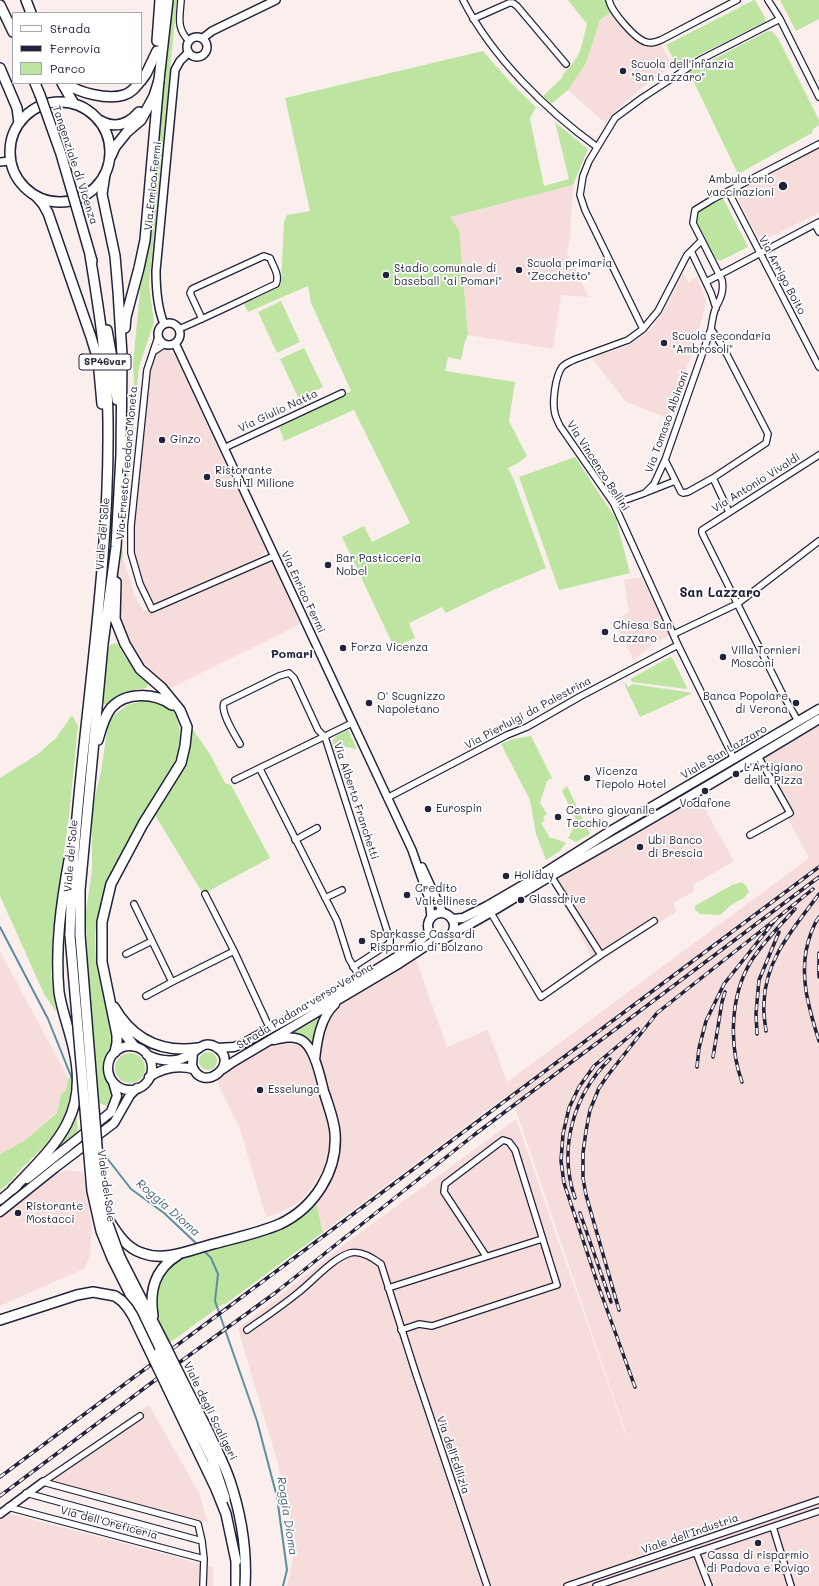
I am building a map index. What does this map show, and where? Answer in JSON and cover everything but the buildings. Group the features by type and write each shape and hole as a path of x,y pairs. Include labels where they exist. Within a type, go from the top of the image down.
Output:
{"main road":[{"path":"26,0 31,12"},
{"path":"99,120 111,125 121,124 134,118 146,102 151,87 166,1"},
{"path":"122,355 126,318 145,240 166,1"},
{"path":"0,5 12,30"},
{"path":"142,79 157,51"},
{"path":"0,68 17,108 19,122"},
{"path":"121,455 122,355 118,291 115,256 102,194 105,174 115,147 126,132 141,120 147,111 159,80"},
{"name":"Tangenziale di Vicenza","path":"35,84 61,154 90,255 103,307 113,363 121,455"},
{"path":"63,84 74,104"},
{"path":"68,84 74,88 93,94 112,96 124,95 134,89 138,84"},
{"path":"105,174 97,185 87,194 75,200 62,202 48,201 36,196 26,190 14,172 10,161 10,148 13,134 19,122 30,112 44,104 59,102 74,104 92,113 99,120 106,132 110,145 110,159"},
{"path":"36,196 48,213 98,360 108,469"},
{"name":"Tangenziale di Vicenza","path":"90,255 104,353 108,422 108,469"},
{"name":"Viale del Sole","path":"116,1257 100,1231 92,1191 75,935 103,644 116,547 121,455"},
{"name":"Viale del Sole","path":"108,469 104,555 71,890 100,1196 116,1257"},
{"path":"0,1212 116,1121 130,1096 137,1088 144,1084 149,1077 152,1068 144,1051 134,1046 124,1033 112,1003 104,978 102,962 102,922 111,884 143,824 181,763 187,727 180,710 162,688 140,669 124,644 115,619 116,547"},
{"path":"91,766 103,722 112,707 124,699 138,695 155,696 165,700 180,710"},
{"name":"Viale San Lazzaro","path":"452,919 463,918 487,906 549,870 612,830 819,709"},
{"name":"Viale San Lazzaro","path":"451,934 613,841 819,719"},
{"path":"13,1190 54,1146 68,1123 76,1102 78,1072 61,1000 57,965 60,908 79,803"},
{"path":"398,961 437,939 445,938 451,934 454,926 452,919 442,913 431,917 428,924 429,932 437,939"},
{"path":"398,961 429,932"},
{"name":"Strada Padana verso Verona","path":"217,1048 234,1047 244,1043 361,979 398,961"},
{"name":"Strada Padana verso Verona","path":"223,1069 398,961"},
{"path":"315,1061 316,1041 322,1023 330,1008 343,996"},
{"path":"112,1003 125,1024 140,1037 158,1046 196,1050"},
{"path":"2,1198 96,1125 111,1112 114,1107 116,1096 114,1082 108,1069 109,1060 115,1052 117,1043 112,1003"},
{"path":"104,1213 116,1231 133,1250 154,1256 181,1253 280,1224 304,1208 319,1191 331,1170 335,1147 335,1132 315,1061 307,1044 299,1039 288,1037 268,1041"},
{"path":"147,1055 171,1061 182,1058 196,1050 210,1045 222,1052 224,1057 223,1069 216,1076 209,1078 198,1075 193,1069 191,1061 196,1050"},
{"path":"115,1052 126,1046 134,1046"},
{"path":"149,1077 170,1068 185,1067 193,1069"},
{"path":"114,1082 124,1089 137,1088"},
{"path":"154,1322 152,1300 158,1275 164,1265 181,1253"},
{"name":"Viale degli Scaligeri","path":"116,1257 154,1322 219,1454 230,1481 239,1513 243,1542 245,1558 244,1586"},
{"name":"Viale degli Scaligeri","path":"116,1257 212,1459 230,1515 235,1544 236,1586"},
{"path":"0,1320 77,1295 93,1292 115,1296 122,1301 133,1316 216,1489 226,1514 236,1561"}],"street":[{"path":"181,0 179,28 183,35 189,40"},
{"path":"203,38 207,46 204,55 198,57 188,53 186,47 189,40 194,37 203,38 212,31 276,0"},
{"path":"464,0 482,34 505,63 549,106 597,148"},
{"path":"609,0 612,9 632,33 647,43 654,43 662,40 737,0"},
{"path":"768,0 780,19 819,97"},
{"path":"473,19 509,3 513,3 566,64"},
{"path":"643,329 585,210 580,195 583,176 589,161 615,118 642,98 700,60 780,19"},
{"name":"Via Enrico Fermi","path":"164,324 156,295 156,271 176,70 180,61 188,53"},
{"name":"Via Tomaso Albinoni","path":"645,493 654,484 665,460 711,329 716,308 722,295 723,287 719,275 692,223 695,210 703,204 819,144"},
{"path":"0,162 10,161"},
{"name":"Via Arrigo Boito","path":"728,191 759,254 819,367"},
{"path":"706,282 817,223 819,232"},
{"path":"701,242 691,251 714,299 716,308"},
{"name":"Via Vincenzo Bellini","path":"691,251 682,263 658,311 643,329 628,340 568,362 562,367 558,375 555,393 555,413 560,426 614,504 678,645 734,759"},
{"path":"179,329 202,319 276,284 278,275 270,258 264,256 192,289 190,293 202,319"},
{"path":"153,352 166,344 174,343 179,339 179,329 174,324 164,324"},
{"name":"Via Ernesto Teodoro Moneta","path":"164,324 158,331 158,337 147,370 131,526 131,552 140,584 152,609 274,556"},
{"path":"665,460 681,492 688,492 713,478 766,442 769,437 723,347 711,329"},
{"path":"158,337 161,342 166,344"},
{"name":"Via Enrico Fermi","path":"174,343 412,850 429,899 431,917"},
{"name":"Via Giulio Natta","path":"224,448 342,393"},
{"name":"Via Antonio Vivaldi","path":"737,604 702,533 704,528 819,455"},
{"path":"713,478 729,512"},
{"name":"Via Tomaso Albinoni","path":"614,504 675,481"},
{"path":"674,634 737,604 819,541"},
{"path":"737,604 798,721"},
{"name":"Via Pierluigi da Palestrina","path":"387,798 508,735 527,727 581,696 678,645"},
{"name":"Via Alberto Franchetti","path":"240,744 224,713 224,703 278,676 289,673 294,678 318,730 324,737 390,940 390,943 353,967"},
{"path":"235,780 352,723"},
{"name":"Viale San Lazzaro","path":"750,835 790,813 758,756"},
{"path":"260,768 337,921 353,967 361,979"},
{"path":"295,840 317,828"},
{"name":"Via Enrico Fermi","path":"412,850 418,857 442,913"},
{"path":"551,876 601,955"},
{"path":"325,898 342,890"},
{"path":"205,894 234,951 270,1029"},
{"path":"134,904 172,982"},
{"path":"491,912 541,997 601,955 654,921"},
{"path":"126,954 152,941"},
{"path":"146,996 234,951"},
{"path":"401,1330 419,1324 432,1326 557,1285 515,1150 509,1142 503,1140 445,1184 444,1192 486,1256"},
{"path":"388,1288 542,1239"},
{"name":"Via dell'Edilizia","path":"247,1330 288,1300 337,1260 351,1253 360,1253 381,1264 401,1330 487,1586"},
{"path":"0,1514 26,1493 140,1416"},
{"name":"Via dell'Oreficeria","path":"43,1482 198,1524 204,1559 204,1586"},
{"name":"Via dell'Oreficeria","path":"26,1493 202,1541"},
{"name":"Viale dell'Industria","path":"567,1586 819,1500"},
{"name":"Via dell'Oreficeria","path":"8,1507 204,1559"},
{"name":"Viale dell'Industria","path":"596,1586 609,1584 696,1552 819,1511"},
{"path":"773,1527 791,1586"},
{"name":"Viale dell'Industria","path":"696,1552 709,1586"},
{"path":"606,1573 609,1584"}],"shaded area":[{"name":"Scuola dell'infanzia \"San Lazzaro\"","path":"611,12 640,43 650,46 661,44 672,66 645,85 623,104 605,123 568,90 586,63 600,20"},
{"path":"819,145 819,213 760,242 734,190"},
{"name":"Scuola primaria \"Zecchetto\"","path":"573,185 570,239 567,254 589,297 561,295 553,349 468,335 464,286 450,217"},
{"name":"Scuola secondaria \"Ambrosoli\"","path":"683,273 688,282 697,277 706,301 697,339 668,418 626,402 592,358 627,346 653,327 666,307"},
{"path":"162,347 168,348 176,358 231,476 230,479 227,480 231,490 235,488 238,489 265,548 265,552 261,554 265,563 269,561 272,562 300,624 169,689 139,658 125,632 119,611 117,583 119,560 123,558 135,596 144,611 151,609 138,581 130,531 147,362 156,350"},
{"path":"642,577 670,635 652,645 634,660 614,622 629,612 624,580"},
{"path":"819,722 819,1586 287,1586 293,1559 290,1519 278,1464 238,1329 346,1243 516,1119 627,1436 515,1107 506,1096 323,1232 315,1199 339,1137 338,1123 319,1058 319,1047 321,1033 336,1004 415,957 447,1047 488,1030 507,1082 809,858 757,761"},
{"path":"696,793 734,861 693,885 694,891 673,903 677,911 596,965 550,879 608,846 610,849 618,846 617,843 615,844"},
{"path":"0,951 68,1078 66,1090 61,1094 57,1112 24,1141 0,1154"},
{"path":"290,1043 305,1049 310,1062 327,1119 330,1148 324,1168 312,1187 299,1202 277,1214 266,1217 240,1129 218,1084 218,1079 229,1068 272,1044"},
{"path":"68,1170 83,1172 92,1227 90,1255 85,1268 0,1306 0,1217 57,1173"},
{"path":"149,1405 199,1493 208,1522 42,1479"},
{"path":"0,1511 213,1567 213,1586 0,1586"}],"green space":[{"path":"171,0 177,0 149,285 154,322 139,367 122,543 123,558 119,560 119,536 134,382 133,364 165,30"},
{"path":"568,0 606,0 611,12 600,20 586,63 568,90 551,104 543,96 562,78 563,74 574,62 580,52 587,24"},
{"path":"754,0 765,17 765,22 677,66 666,45"},
{"path":"780,0 819,0 819,19 796,31"},
{"path":"768,31 773,32 778,38 819,120 819,125 813,129 812,133 738,174 689,72"},
{"path":"483,51 512,84 536,107 530,119 544,186 569,179 555,122 588,149 573,185 450,217 459,230 468,335 465,341 461,360 448,357 445,371 515,382 509,421 527,456 508,468 514,480 546,568 491,591 446,613 442,607 409,623 415,638 394,647 342,537 364,526 372,542 410,523 354,410 284,441 279,427 351,391 311,303 308,286 248,312 244,304 280,286 284,222 287,215 310,211 285,98"},
{"path":"723,198 748,247 720,261 715,258 696,220 699,211"},
{"path":"281,301 300,342 277,353 258,312"},
{"path":"304,348 323,387 299,399 280,359"},
{"path":"575,457 616,519 630,573 559,590 519,477"},
{"path":"115,643 118,644 125,657 147,681 148,686 146,688 126,693 108,705 104,704 103,701 107,653 110,645"},
{"path":"670,657 673,659 687,688 686,689 632,682 630,679"},
{"path":"625,682 628,687 633,684 693,693 640,717 625,686"},
{"path":"147,700 155,701 167,706 173,711 177,718 180,734 176,758 171,769 153,796 114,869 104,893 97,918 95,942 97,965 115,1034 115,1039 104,1066 105,1075 113,1089 110,1108 96,1101 92,1044 86,910 92,871 92,810 101,771 108,725 113,716 127,705"},
{"path":"72,715 78,726 69,816 53,931 51,974 56,1012 44,994 0,896 0,778 38,754 56,738"},
{"path":"189,724 210,754 225,783 231,785 270,858 203,894 155,815 186,759 190,743"},
{"path":"348,730 357,749 346,747 338,752 339,756 336,757 333,739"},
{"path":"531,736 552,778 547,781 540,803 547,814 543,817 545,821 541,823 550,838 566,843 560,851 546,860 536,834 530,800 501,744 513,739"},
{"path":"567,786 590,834 576,842 568,838 576,820 562,791"},
{"path":"742,882 749,892 744,898 731,905 720,915 700,914 695,910 695,906 698,904 732,885"},
{"path":"320,1014 321,1016 315,1031 313,1044 311,1045 294,1035 292,1032"},
{"path":"208,1052 214,1055 217,1061 214,1067 208,1070 202,1067 199,1061 202,1055"},
{"path":"130,1053 140,1058 145,1068 140,1078 130,1083 120,1078 115,1068 120,1058"},
{"path":"72,1077 67,1106 58,1128 42,1148 9,1183 0,1190 0,1154 24,1141 57,1113 61,1094 66,1090 68,1078"},
{"path":"76,1108 78,1133 58,1148 57,1147"},
{"path":"315,1199 323,1232 168,1344 154,1309 157,1279 175,1258 266,1231"}],"waterway":[{"name":"Roggia Dioma","path":"0,927 48,1019 73,1081"},
{"name":"Roggia Dioma","path":"101,1148 103,1153 131,1189 164,1213 199,1246"},
{"name":"Roggia Dioma","path":"203,1250 211,1258 218,1274 215,1301 257,1421 277,1497 287,1570 283,1586"}],"railway":[{"path":"0,1477 819,867"},
{"path":"0,1496 275,1293 474,1135 819,877"},
{"path":"697,1067 699,1048 706,1021 724,984 776,919 813,889"},
{"path":"766,1031 764,1017 766,987 775,958 782,945 819,894"},
{"path":"742,1082 735,1053 734,1037 735,1006 738,991 743,976 750,963 795,909"},
{"path":"819,917 813,927 807,947 804,974 811,1015 819,1041"},
{"path":"619,1310 586,1195 583,1178 583,1153 590,1110 599,1088 657,1013 776,919"},
{"path":"757,1034 756,1013 759,980 779,932"},
{"path":"819,953 819,977"},
{"path":"713,1057 725,992"},
{"path":"635,1387 597,1282 564,1183 561,1161 563,1134 569,1108 579,1087 594,1066 638,1029"},
{"path":"575,1198 570,1179 568,1161 572,1124 578,1106 587,1089 597,1073 610,1059"},
{"path":"580,1213 611,1302"}],"place":[{"name":"Scuola dell'infanzia \"San Lazzaro\"","path":"623,71"},
{"name":"Ambulatorio vaccinazioni","path":"783,186"},
{"name":"Scuola primaria \"Zecchetto\"","path":"519,270"},
{"name":"Stadio comunale di baseball \"ai Pomari\"","path":"386,275"},
{"name":"Scuola secondaria \"Ambrosoli\"","path":"664,343"},
{"name":"Ginzo","path":"162,440"},
{"name":"Ristorante Sushi Il Milione","path":"207,477"},
{"name":"Bar Pasticceria Nobel","path":"328,565"},
{"name":"Chiesa San Lazzaro","path":"605,632"},
{"name":"Forza Vicenza","path":"343,648"},
{"name":"Villa Tornieri Mosconi","path":"723,657"},
{"name":"O' Scugnizzo Napoletano","path":"369,703"},
{"name":"Banca Popolare di Verona","path":"796,703"},
{"name":"L'Artigiano della Pizza","path":"736,774"},
{"name":"Vicenza Tiepolo Hotel","path":"587,778"},
{"name":"Vodafone","path":"705,791"},
{"name":"Eurospin","path":"428,809"},
{"name":"Centro giovanile Tecchio","path":"558,817"},
{"name":"Ubi Banco di Brescia","path":"640,847"},
{"name":"Holiday","path":"506,876"},
{"name":"Credito Valtellinese","path":"407,895"},
{"name":"Glassdrive","path":"521,900"},
{"name":"Sparkasse Cassa di Risparmio di Bolzano","path":"362,941"},
{"name":"Esselunga","path":"260,1090"},
{"name":"Ristorante Mostacci","path":"18,1213"},
{"name":"Cassa di risparmio di Padova e Rovigo","path":"758,1543"}],"district":[{"name":"San Lazzaro","path":"720,593"},
{"name":"Pomari","path":"292,654"}]}
